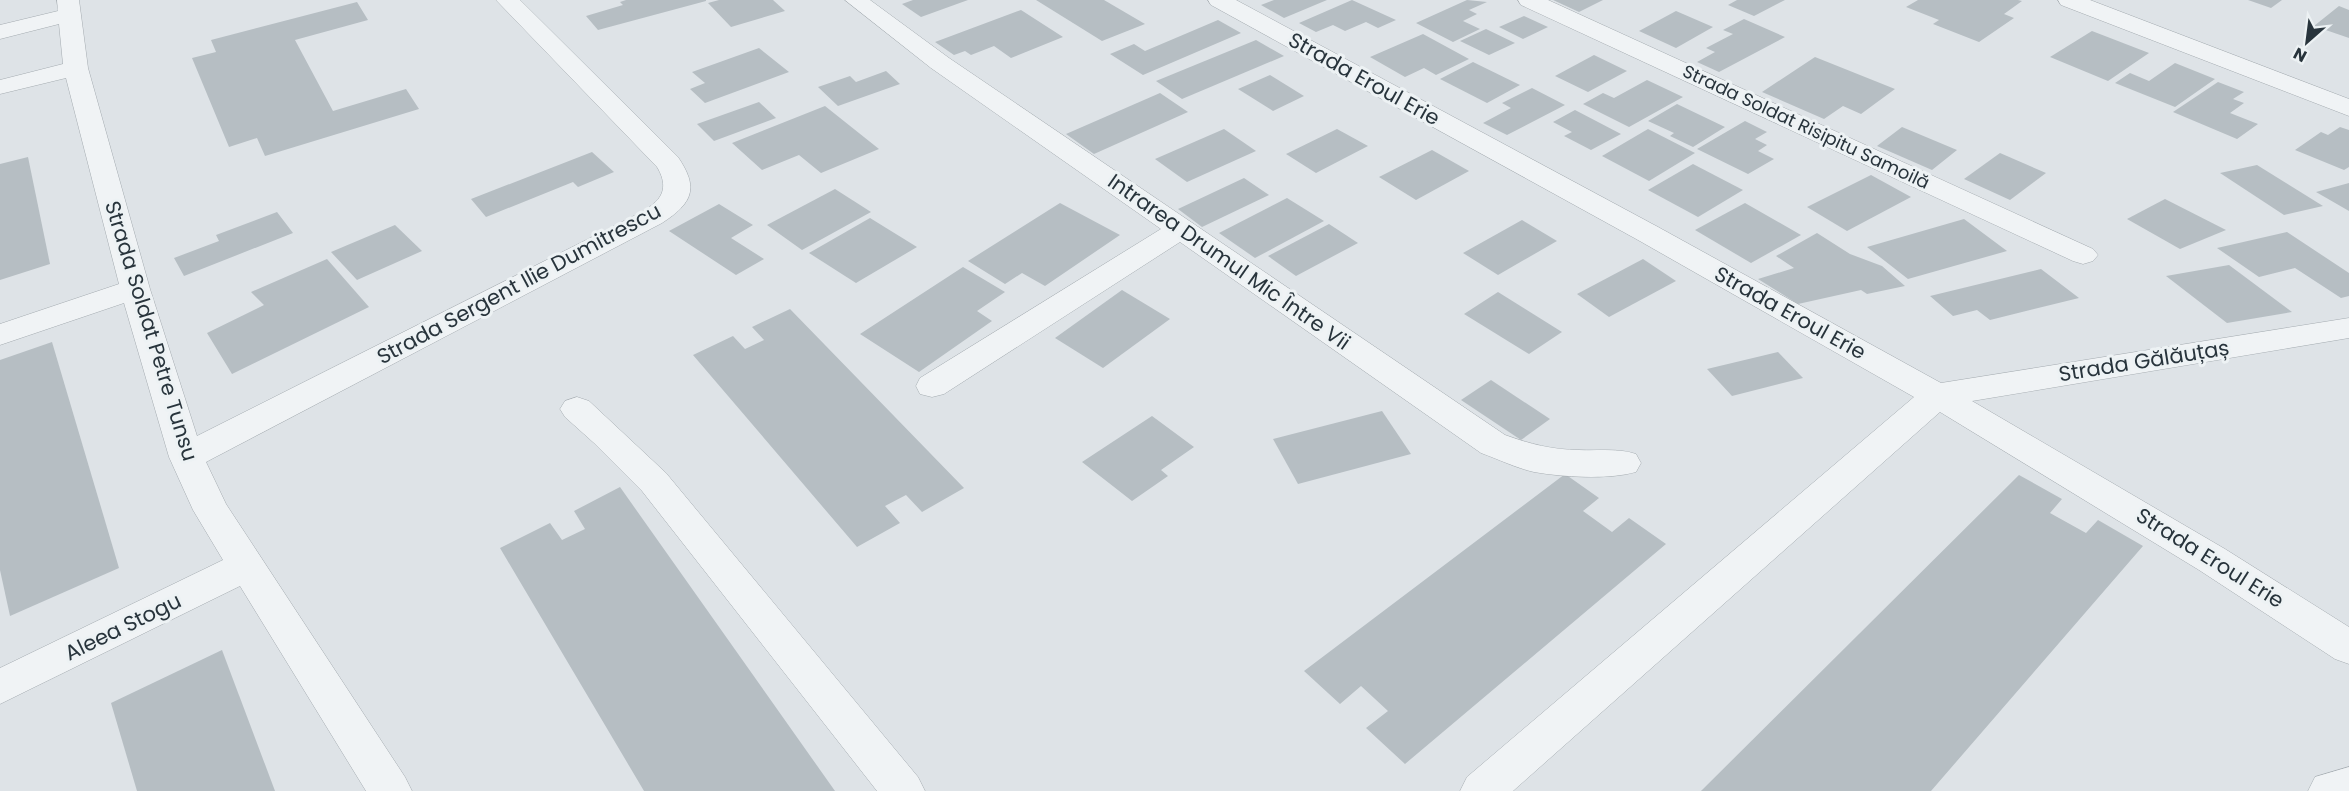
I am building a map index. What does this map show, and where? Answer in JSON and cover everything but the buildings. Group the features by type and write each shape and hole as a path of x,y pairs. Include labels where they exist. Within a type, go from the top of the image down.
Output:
{"street":[{"name":"Strada Sergent Ilie Dumitrescu","path":"186,458 630,229 673,200 680,188 678,176 668,163 507,0"},
{"name":"Intrarea Drumul Mic Între Vii","path":"856,0 940,63 1493,444 1534,459 1577,463 1624,463"},
{"name":"Strada Eroul Erie","path":"1219,0 1938,395 2121,502 2349,647"},
{"name":"Strada Soldat Risipitu Samoilă","path":"1529,0 2083,255"},
{"path":"2068,0 2349,108"},
{"name":"Strada Soldat Petre Tunsu","path":"68,7 76,68 135,289 186,458 211,510 390,791"},
{"path":"0,32 68,7"},
{"path":"0,87 76,68"},
{"path":"932,386 1181,229"},
{"path":"0,335 135,289"},
{"name":"Strada Gălăuțaș","path":"1938,395 2349,328"},
{"path":"1482,791 1938,395"},
{"path":"577,409 606,434 654,482 903,791"},
{"name":"Aleea Stogu","path":"0,687 246,566"},
{"path":"2330,791 2349,787"}]}
